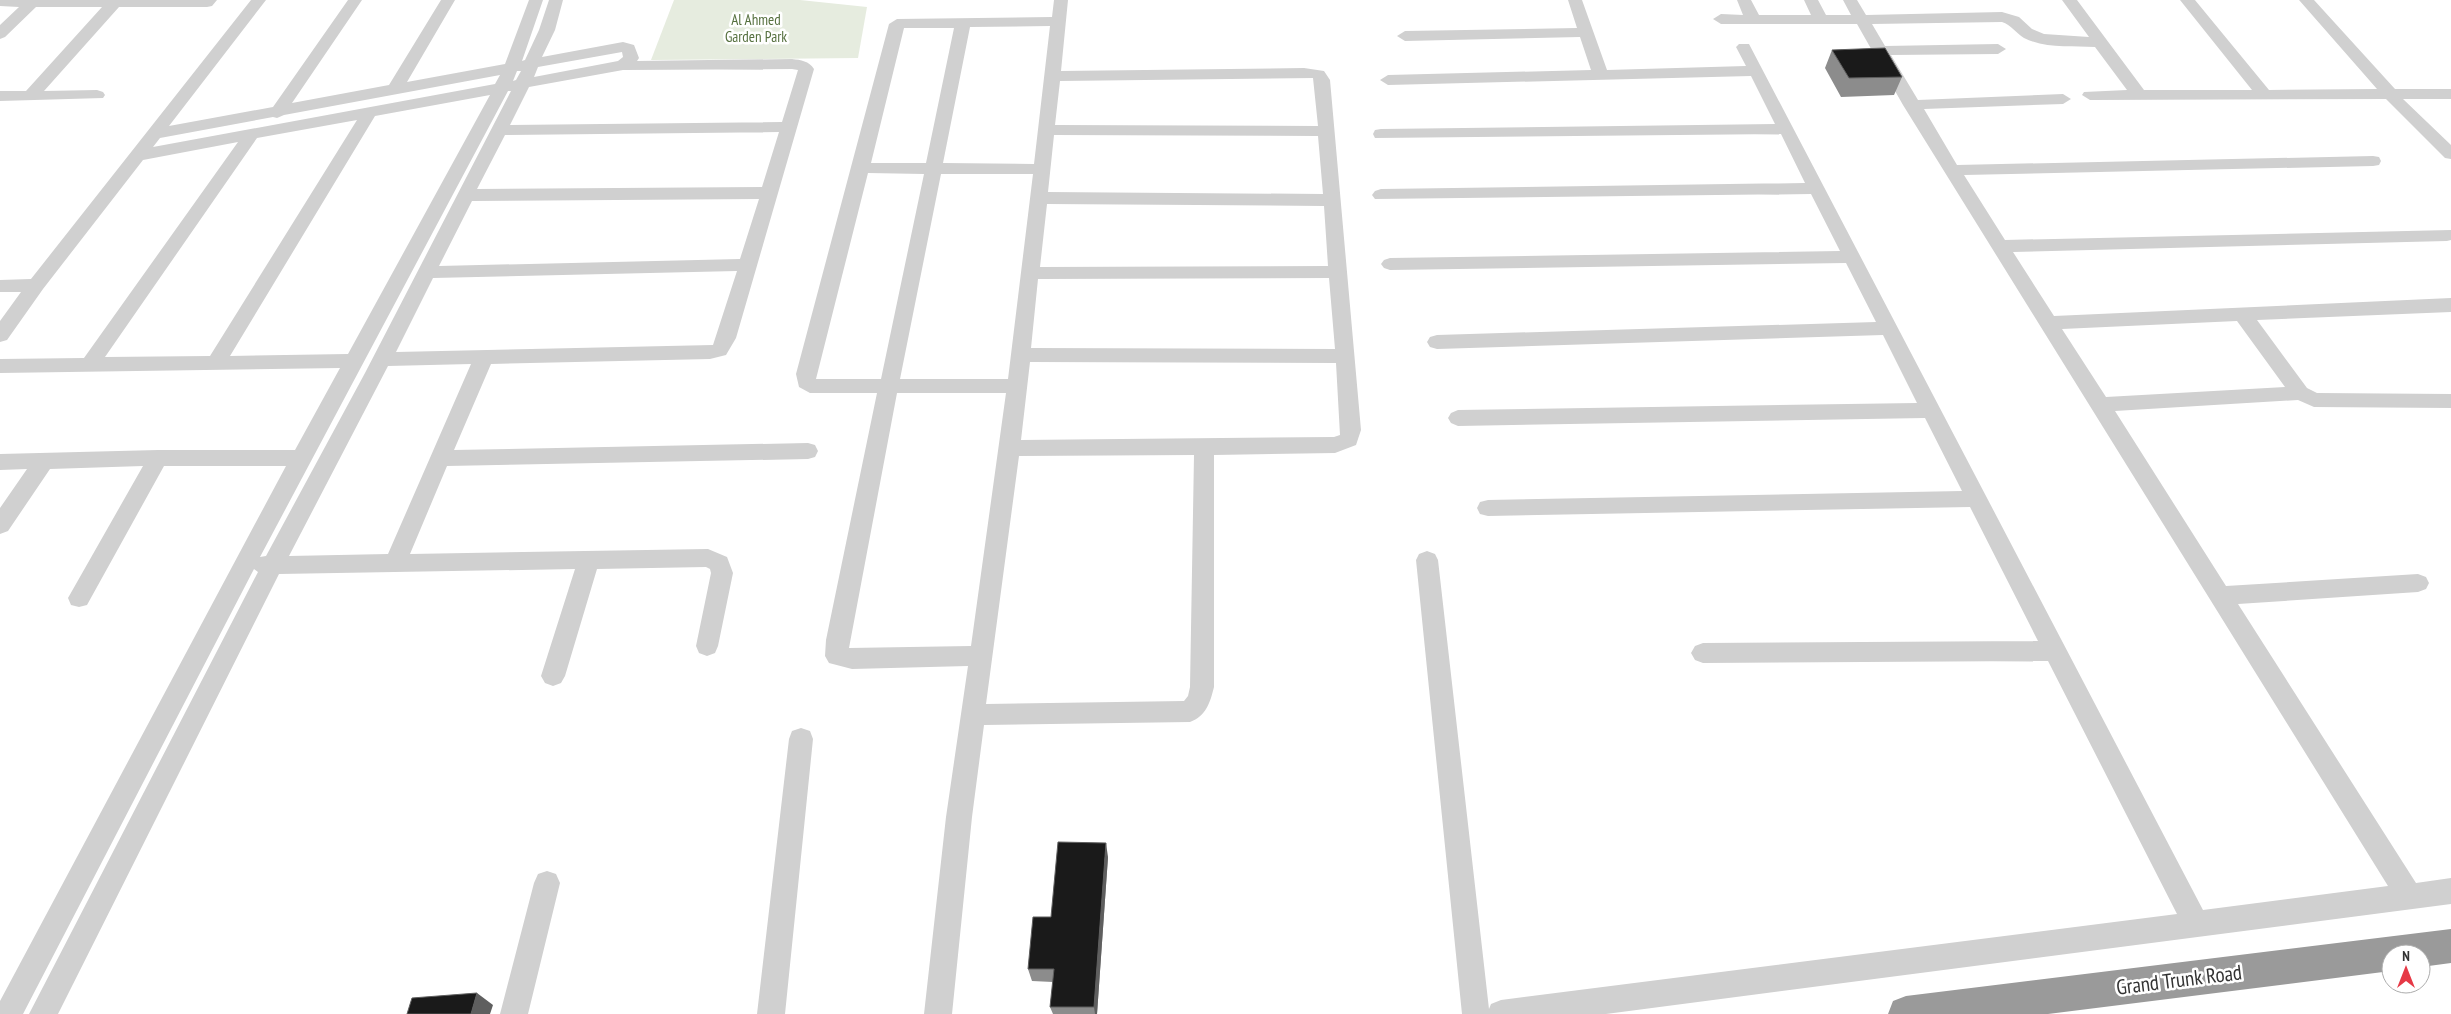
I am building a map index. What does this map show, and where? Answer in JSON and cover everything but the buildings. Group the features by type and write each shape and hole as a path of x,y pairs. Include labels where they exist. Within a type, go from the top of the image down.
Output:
{"highway":[{"name":"Grand Trunk Road","path":"1906,1014 2451,946"}],"street":[{"path":"30,96 116,0"},
{"path":"0,2 116,0 207,3 210,0"},
{"path":"0,335 36,285 140,155 153,134 258,0"},
{"path":"277,113 355,0"},
{"path":"394,91 448,0"},
{"path":"43,1014 273,564 382,359 498,130 516,77 536,0"},
{"path":"8,1014 301,458 516,77 547,30 556,0"},
{"path":"938,1014 959,817 1018,386 1061,0"},
{"path":"1575,0 1601,74"},
{"path":"1744,0 1753,19"},
{"path":"1811,0 1820,20"},
{"path":"1850,0 1911,105 2098,405 2409,896"},
{"path":"1982,0 1992,17"},
{"path":"2069,0 2098,42 2139,95"},
{"path":"2187,0 2265,95"},
{"path":"2306,0 2393,94 2406,112 2451,154"},
{"path":"0,34 33,1"},
{"path":"1721,19 1861,19 1924,12 2012,19 2018,22 2027,34 2046,40 2098,42"},
{"path":"1018,386 810,386 806,382 806,374 897,24 1060,21"},
{"path":"963,22 837,640 837,656 852,659 982,656"},
{"path":"1405,36 1586,32"},
{"path":"140,155 369,114 516,77 623,47 629,48 631,58 623,65"},
{"path":"1744,47 2196,924"},
{"path":"1880,51 1998,49"},
{"path":"0,366 355,360 710,352 719,350 726,338 806,69 800,65 623,65 394,91 153,134"},
{"path":"1388,80 1756,71"},
{"path":"1010,448 1335,444 1349,440 1351,430 1322,80 1318,74 1053,76"},
{"path":"2090,94 2451,94"},
{"path":"2,98 97,95"},
{"path":"1911,105 2063,99"},
{"path":"216,363 369,114"},
{"path":"498,130 789,127"},
{"path":"1381,134 1786,129"},
{"path":"1047,130 1326,131"},
{"path":"89,365 251,136"},
{"path":"1952,170 2373,162"},
{"path":"861,168 1043,169"},
{"path":"1381,195 1817,188"},
{"path":"465,195 769,193"},
{"path":"1040,198 1332,200"},
{"path":"1999,246 2446,235"},
{"path":"1390,264 1852,257"},
{"path":"426,272 748,265"},
{"path":"1031,273 1338,272"},
{"path":"0,286 36,285"},
{"path":"2047,323 2451,306"},
{"path":"2243,315 2300,393 2314,400 2451,401"},
{"path":"1437,342 1889,328"},
{"path":"1021,355 1346,356"},
{"path":"395,563 484,357"},
{"path":"355,360 382,359"},
{"path":"2098,405 2300,393"},
{"path":"1458,418 1931,410"},
{"path":"974,715 1190,711 1199,701 1202,687 1204,447"},
{"path":"441,458 808,451"},
{"path":"0,462 158,458 301,458"},
{"path":"78,598 158,458"},
{"path":"0,525 44,461"},
{"path":"1488,508 1977,499"},
{"path":"245,566 273,564 708,558 719,563 722,573 707,646"},
{"path":"1427,560 1476,1014"},
{"path":"553,676 588,561"},
{"path":"2218,596 2418,583"},
{"path":"1703,653 2055,651"},
{"path":"771,1014 801,739"},
{"path":"514,1014 547,883"},
{"path":"1501,1014 2451,891"}],"green space":[{"name":"Al Ahmed Garden Park","path":"674,0 800,0 867,7 858,58 651,60"}]}
